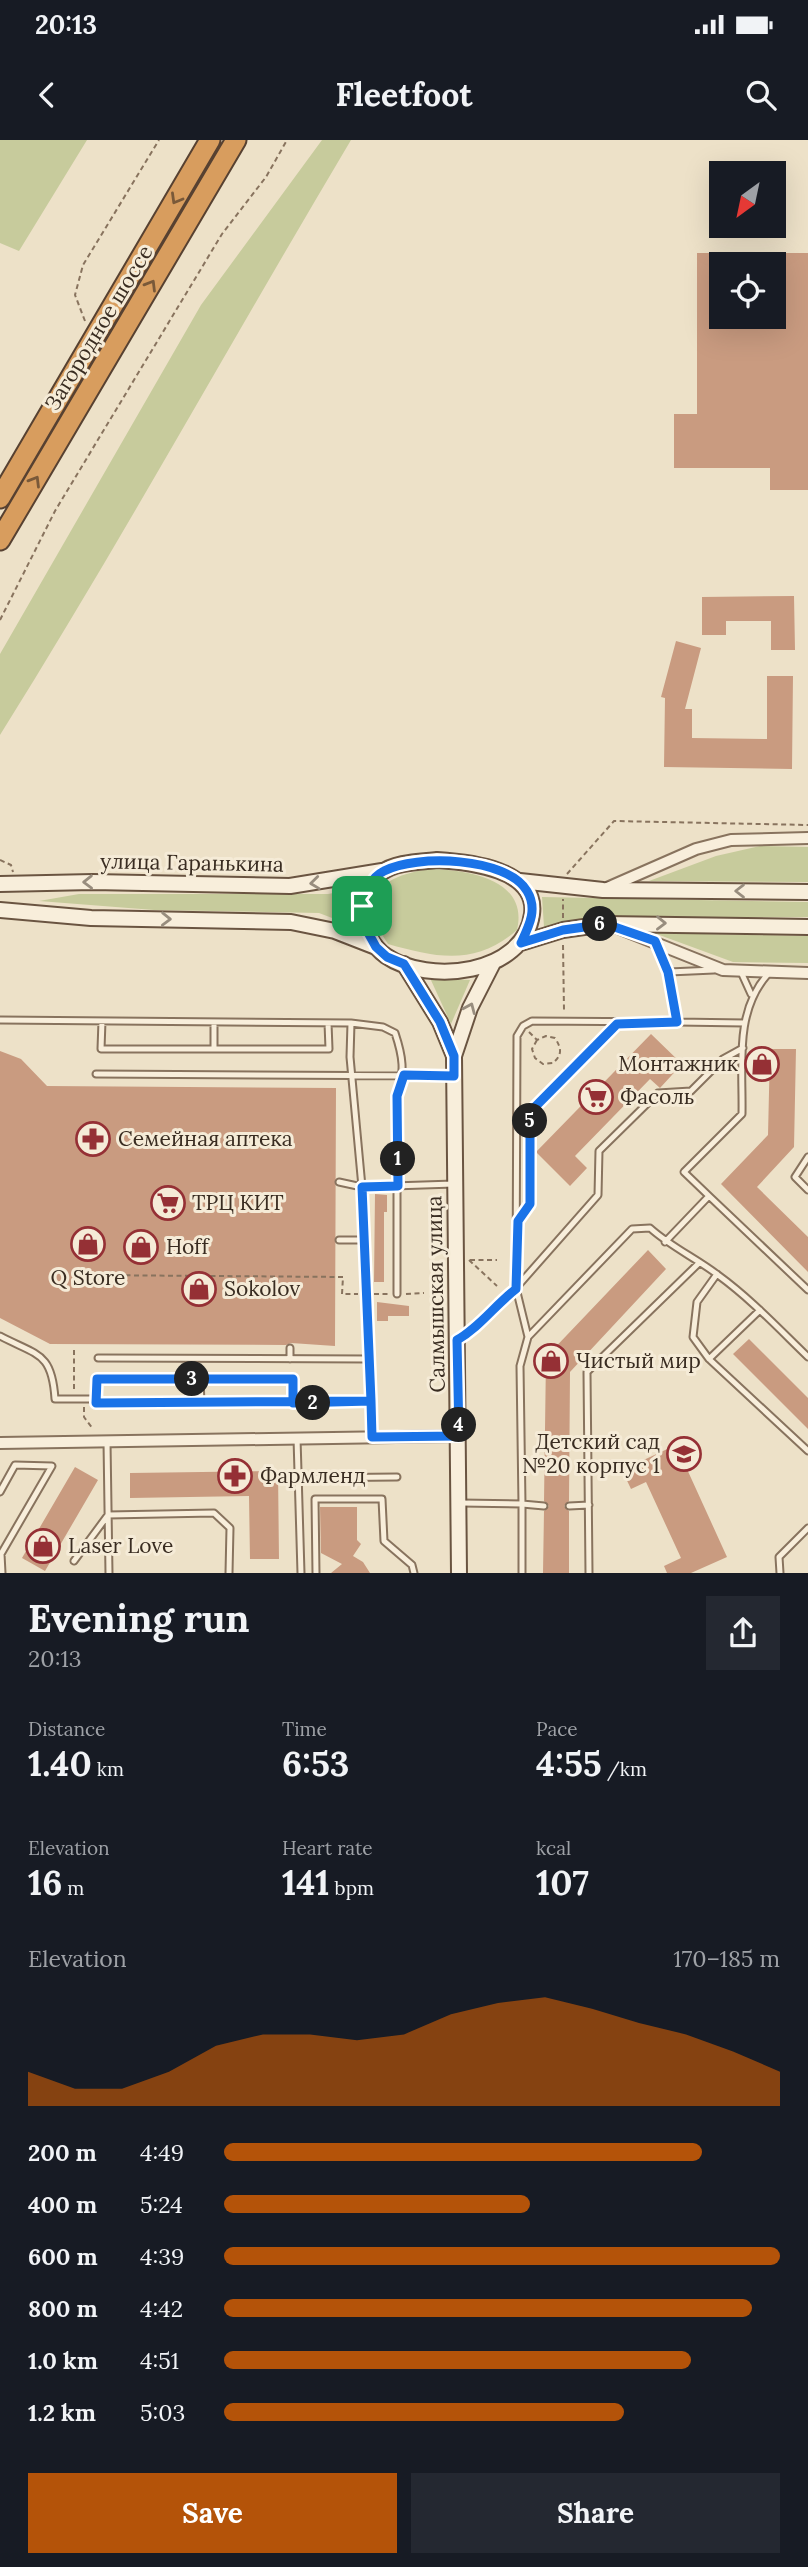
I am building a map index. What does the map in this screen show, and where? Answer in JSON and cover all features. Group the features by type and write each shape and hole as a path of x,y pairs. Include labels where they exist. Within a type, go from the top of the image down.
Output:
{"highway":[{"name":"Загородное шоссе","path":"0,498 210,140"},
{"name":"Загородное шоссе","path":"0,540 236,140"}],"main road":[{"path":"520,881 529,893 533,910 521,943 507,957 493,963 466,970 404,964 387,957 376,947 365,927 362,906 368,886 382,871 406,863 437,860 468,862 520,881 603,890 808,892"},
{"name":"улица Гаранькина","path":"0,884 290,886 382,871"},
{"path":"0,910 91,918 291,922 335,930 376,947"},
{"path":"521,943 563,930 606,924 808,927"},
{"name":"Салмышская улица","path":"459,1573 454,1056 470,1008 493,963"},
{"name":"Салмышская улица","path":"404,964 440,1022 454,1056"}],"street":[{"path":"603,890 696,849 731,840 808,838"},
{"path":"606,924 655,941 723,970 808,973"},
{"path":"0,1443 459,1436"}],"lane":[{"path":"655,941 668,972 677,1022"},
{"path":"668,972 723,970"},
{"path":"741,972 751,994"},
{"path":"768,973 751,994 745,1023 742,1114 684,1172 808,1290"},
{"path":"0,1020 351,1023 383,1027 395,1033 404,1059 404,1075 397,1096 397,1294"},
{"path":"102,1021 102,1049 328,1049 328,1023"},
{"path":"528,1337 516,1289 517,1036 523,1026 532,1021 617,1024 745,1023"},
{"path":"214,1023 214,1048"},
{"path":"351,1023 362,1187 372,1437"},
{"path":"518,1221 530,1204 530,1112 617,1024"},
{"path":"457,1340 474,1330 498,1303 516,1289 598,1195 599,1151 658,1093 691,1091 723,1059 743,1048"},
{"path":"96,1074 454,1076"},
{"path":"808,1157 795,1177 808,1190"},
{"path":"339,1182 362,1187 456,1184"},
{"path":"665,1242 709,1196"},
{"path":"522,1573 520,1366 528,1337 632,1229 650,1228 665,1242 717,1274 760,1310 808,1357"},
{"path":"339,1240 364,1240"},
{"path":"589,1573 587,1372 699,1264"},
{"path":"717,1274 697,1302 693,1337 709,1359 808,1451"},
{"path":"709,1359 760,1310"},
{"path":"0,1336 47,1361 52,1369 55,1399 96,1399"},
{"path":"290,1348 290,1359"},
{"path":"98,1358 369,1359"},
{"path":"293,1403 293,1379 97,1379 96,1403 293,1403 371,1401"},
{"path":"200,1379 201,1403"},
{"path":"297,1438 300,1573"},
{"path":"107,1442 109,1573"},
{"path":"0,1492 15,1465 52,1466 1,1554 2,1573"},
{"path":"298,1478 397,1477"},
{"path":"316,1573 315,1499 382,1499 384,1541 412,1565 414,1573"},
{"path":"458,1504 544,1506"},
{"path":"569,1506 589,1505"},
{"path":"108,1515 214,1513 230,1528 229,1573"},
{"path":"74,1561 108,1515"},
{"path":"299,1525 316,1524"},
{"path":"780,1573 779,1557 808,1528"}],"path":[{"path":"88,349 85,320 75,295 83,265 159,140"},
{"path":"0,620 69,488 222,234 266,177 287,140"},
{"path":"0,860 11,865 17,884"},
{"path":"523,1026 537,1040"},
{"path":"546,1036 555,1038 561,1046 560,1056 553,1063 543,1064 535,1058 532,1049 537,1040 546,1036"},
{"path":"497,1260 468,1260 497,1286"},
{"path":"83,1275 336,1277"},
{"path":"409,1294 425,1293"},
{"path":"74,1350 74,1399"},
{"path":"84,1399 84,1417 93,1429"}],"green space":[{"path":"0,140 87,140 19,251 0,243"},
{"path":"322,140 351,140 90,588 0,735 0,654 201,305"},
{"path":"760,846 808,847 808,882 649,881 716,856"},
{"path":"430,869 477,875 505,889 514,899 518,913 517,930 502,942 486,949 456,956 423,953 388,944 374,913 374,901 378,892 386,883 398,877"},
{"path":"355,889 349,916 353,926 319,913 154,910 39,901 79,894 328,894"},
{"path":"542,897 808,902 808,917 584,918 544,927"},
{"path":"654,933 808,936 808,963 733,962"},
{"path":"430,978 470,980 451,1024"}],"building":[{"path":"697,253 709,253 709,329 786,329 786,253 808,253 808,490 770,490 770,468 674,468 674,414 697,414"},
{"path":"794,596 795,650 771,650 771,621 726,621 726,635 702,635 702,597"},
{"path":"676,641 701,648 685,709 692,709 692,738 767,739 767,676 793,676 792,769 664,767 665,698 661,697"},
{"path":"651,1034 682,1064 660,1088 650,1079 575,1156 587,1168 570,1186 536,1152"},
{"path":"770,1049 796,1049 794,1147 757,1187 808,1237 808,1272 721,1184 768,1135"},
{"name":"ТРЦ КИТ","path":"0,1051 21,1059 47,1086 336,1088 335,1346 291,1343 50,1344 0,1318"},
{"path":"375,1194 387,1195 387,1212 384,1212 384,1282 374,1282"},
{"path":"648,1250 666,1269 570,1372 569,1501 564,1506 569,1511 569,1573 543,1573 544,1511 549,1506 544,1501 546,1357"},
{"path":"377,1302 409,1306 409,1316 388,1316 388,1321 377,1321"},
{"path":"749,1339 808,1398 808,1429 733,1354"},
{"path":"676,1445 727,1557 691,1573 667,1573 664,1566 681,1558 646,1482 631,1489 622,1470"},
{"path":"75,1467 98,1480 45,1571 22,1558"},
{"path":"278,1471 279,1559 250,1559 249,1496 130,1498 130,1473"},
{"path":"320,1507 357,1507 357,1540 361,1544 353,1556 363,1562 370,1573 331,1573 342,1564 321,1553"}],"place":[{"name":"Монтажник","path":"762,1064"},
{"name":"Фасоль","path":"596,1097"},
{"name":"Семейная аптека","path":"93,1139"},
{"name":"ТРЦ КИТ","path":"168,1203"},
{"name":"Q Store","path":"88,1244"},
{"name":"Hoff","path":"141,1247"},
{"name":"Sokolov","path":"199,1289"},
{"name":"Чистый мир","path":"551,1361"},
{"name":"Детский сад №20 корпус 1","path":"684,1454"},
{"name":"Фармленд","path":"235,1476"},
{"name":"Laser Love","path":"43,1546"}],"route":[{"path":"362,906 365,927 376,947 387,957 404,964 440,1022 454,1056 454,1076 404,1075 397,1096 398,1186 362,1187 371,1401 293,1403 96,1403 97,1379 293,1379 293,1403 371,1401 372,1437 459,1436 457,1340 474,1330 498,1303 516,1289 518,1221 530,1204 530,1112 617,1024 677,1022 668,972 655,941 606,924 563,930 521,943 533,910 529,893 520,881 502,874 468,862 437,860 406,863 382,871 368,886 362,906"}]}
